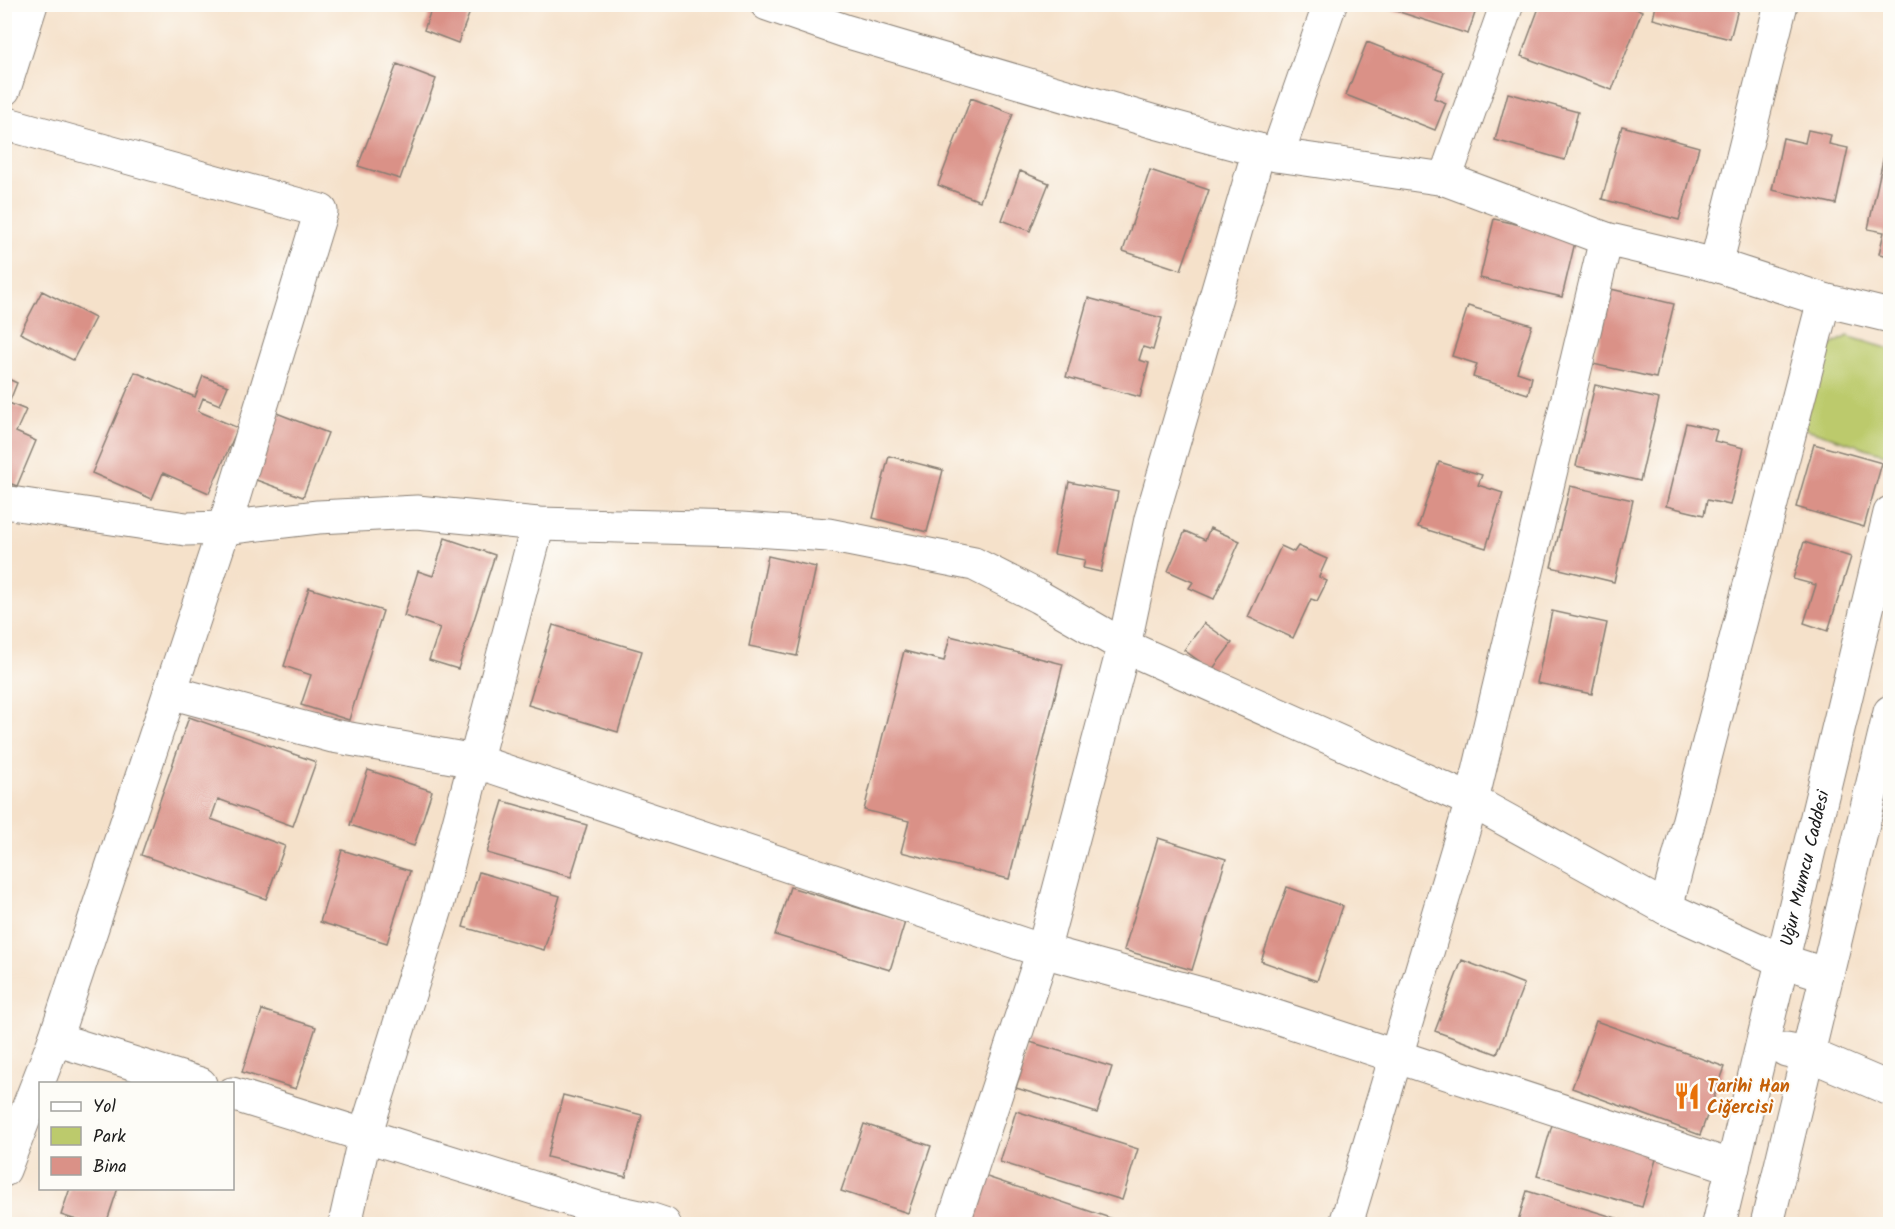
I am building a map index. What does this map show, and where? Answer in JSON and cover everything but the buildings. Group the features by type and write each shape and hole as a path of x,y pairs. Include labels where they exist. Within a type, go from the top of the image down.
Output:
{"street":[{"path":"4,89 31,4"},
{"path":"767,4 845,31 1132,115 1268,152 1446,179 1606,239 1716,265 1824,300 1890,316"},
{"path":"953,1224 1043,951 1124,646 1151,519 1268,152 1330,4"},
{"path":"1446,179 1507,4"},
{"path":"1716,265 1781,4"},
{"path":"4,123 321,211 224,528 170,692 55,1039 4,1170"},
{"path":"1346,1224 1472,801 1606,239"},
{"path":"1666,908 1824,300"},
{"path":"4,502 186,529 224,528 318,517 417,512 538,524 741,529 828,535 974,564 1039,597 1124,646 1472,801 1666,908 1783,961 1827,975"},
{"name":"Uğur Mumcu Caddesi","path":"1719,1224 1890,513"},
{"path":"345,1224 365,1135 438,902 538,524"},
{"path":"170,692 333,736 475,761 1043,951 1234,1003 1733,1167"},
{"path":"1767,1224 1890,712"},
{"path":"55,1039 197,1082"},
{"path":"1762,1045 1808,1054 1890,1089"},
{"path":"234,1095 595,1207 664,1224"}],"green space":[{"path":"1847,336 1890,349 1890,456 1803,428 1822,351"}],"place":[{"name":"Tarihi Han Ciğercisi","path":"1687,1096"}]}
